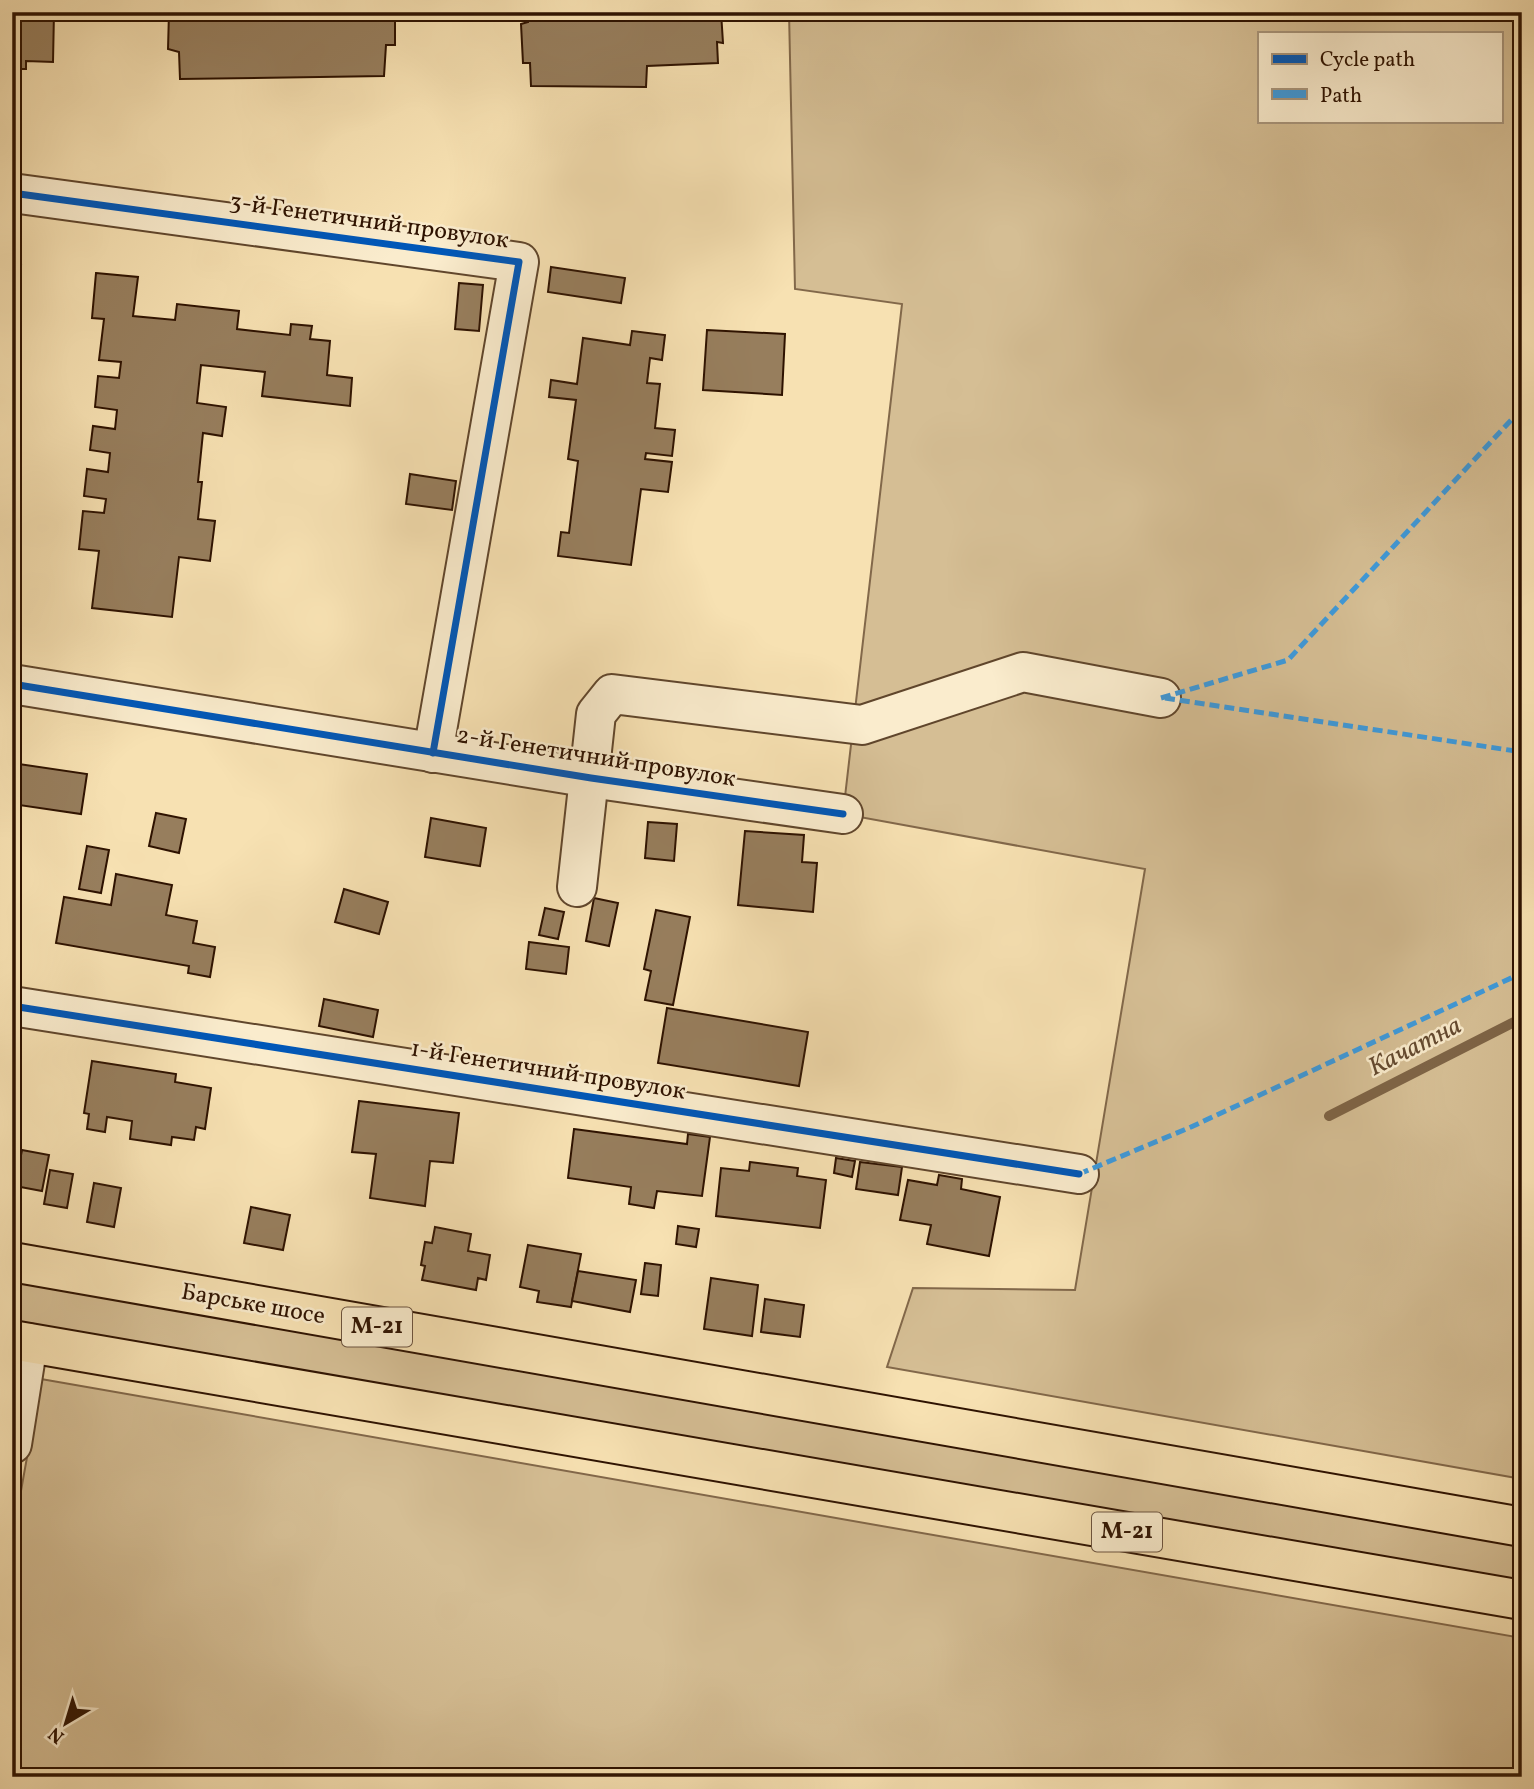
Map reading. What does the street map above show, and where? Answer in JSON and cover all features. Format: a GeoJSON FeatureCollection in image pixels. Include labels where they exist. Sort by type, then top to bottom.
{"type":"FeatureCollection","features":[{"type":"Feature","properties":{"kind":"highway","name":"Барське шосе"},"geometry":{"type":"LineString","coordinates":[[12,1262],[1522,1527]]}},
{"type":"Feature","properties":{"kind":"highway","name":"М-21"},"geometry":{"type":"LineString","coordinates":[[20,1342],[1522,1600]]}},
{"type":"Feature","properties":{"kind":"street","name":"3-й Генетичний провулок"},"geometry":{"type":"LineString","coordinates":[[12,193],[519,262],[433,753]]}},
{"type":"Feature","properties":{"kind":"street"},"geometry":{"type":"LineString","coordinates":[[577,887],[596,715],[612,694],[862,724],[1023,672],[1161,698]]}},
{"type":"Feature","properties":{"kind":"street","name":"2-й Генетичний провулок"},"geometry":{"type":"LineString","coordinates":[[12,684],[591,778],[844,814]]}},
{"type":"Feature","properties":{"kind":"street","name":"1-й Генетичний провулок"},"geometry":{"type":"LineString","coordinates":[[12,1006],[1079,1174]]}},
{"type":"Feature","properties":{"kind":"street"},"geometry":{"type":"LineString","coordinates":[[12,1444],[20,1342]]}},
{"type":"Feature","properties":{"kind":"shaded area"},"geometry":{"type":"Polygon","coordinates":[[[789,12],[1522,12],[1522,1479],[887,1367],[913,1288],[1075,1290],[1145,869],[843,814],[902,304],[795,289],[789,12]]]}},
{"type":"Feature","properties":{"kind":"shaded area"},"geometry":{"type":"Polygon","coordinates":[[[12,1262],[1522,1527],[1522,1600],[12,1340],[12,1262]]]}},
{"type":"Feature","properties":{"kind":"shaded area"},"geometry":{"type":"Polygon","coordinates":[[[41,1379],[1522,1638],[1522,1777],[12,1777],[12,1530],[41,1379]]]}},
{"type":"Feature","properties":{"kind":"building"},"geometry":{"type":"Polygon","coordinates":[[[12,12],[54,12],[53,62],[26,61],[26,69],[12,69],[12,12]]]}},
{"type":"Feature","properties":{"kind":"building"},"geometry":{"type":"Polygon","coordinates":[[[169,12],[395,12],[395,45],[386,45],[384,76],[180,79],[179,52],[168,49],[169,12]]]}},
{"type":"Feature","properties":{"kind":"building"},"geometry":{"type":"Polygon","coordinates":[[[527,12],[721,12],[723,43],[717,42],[718,63],[647,66],[646,87],[531,86],[530,63],[523,63],[521,24],[528,22],[527,12]]]}},
{"type":"Feature","properties":{"kind":"building"},"geometry":{"type":"Polygon","coordinates":[[[12,264],[21,265],[15,321],[12,320],[12,264]]]}},
{"type":"Feature","properties":{"kind":"building"},"geometry":{"type":"Polygon","coordinates":[[[551,267],[625,278],[621,303],[548,292],[551,267]]]}},
{"type":"Feature","properties":{"kind":"building"},"geometry":{"type":"Polygon","coordinates":[[[96,273],[138,277],[133,316],[175,320],[177,304],[239,311],[237,329],[290,335],[291,324],[312,326],[310,339],[330,341],[327,375],[352,378],[350,406],[262,396],[265,372],[201,365],[197,403],[226,407],[222,436],[203,433],[198,482],[202,482],[198,519],[215,521],[210,561],[179,557],[172,617],[92,608],[99,551],[79,549],[83,511],[104,513],[106,499],[84,496],[87,469],[108,472],[110,453],[90,450],[93,426],[115,429],[117,410],[95,407],[98,376],[119,378],[121,362],[99,360],[104,319],[92,318],[96,273]]]}},
{"type":"Feature","properties":{"kind":"building"},"geometry":{"type":"Polygon","coordinates":[[[459,283],[483,285],[479,331],[455,329],[459,283]]]}},
{"type":"Feature","properties":{"kind":"building"},"geometry":{"type":"Polygon","coordinates":[[[707,330],[785,334],[782,395],[703,390],[707,330]]]}},
{"type":"Feature","properties":{"kind":"building"},"geometry":{"type":"Polygon","coordinates":[[[632,331],[665,335],[662,360],[650,358],[647,383],[660,384],[655,428],[675,430],[672,456],[646,453],[645,459],[672,462],[668,492],[641,489],[631,565],[558,556],[561,532],[569,533],[578,461],[568,459],[576,400],[549,397],[551,380],[577,384],[583,338],[630,345],[632,331]]]}},
{"type":"Feature","properties":{"kind":"building"},"geometry":{"type":"Polygon","coordinates":[[[410,474],[456,481],[452,510],[406,504],[410,474]]]}},
{"type":"Feature","properties":{"kind":"building"},"geometry":{"type":"Polygon","coordinates":[[[12,763],[87,774],[81,814],[12,804],[12,763]]]}},
{"type":"Feature","properties":{"kind":"building"},"geometry":{"type":"Polygon","coordinates":[[[156,813],[186,819],[179,853],[149,846],[156,813]]]}},
{"type":"Feature","properties":{"kind":"building"},"geometry":{"type":"Polygon","coordinates":[[[431,818],[486,828],[480,866],[425,857],[431,818]]]}},
{"type":"Feature","properties":{"kind":"building"},"geometry":{"type":"Polygon","coordinates":[[[648,822],[677,824],[674,861],[645,858],[648,822]]]}},
{"type":"Feature","properties":{"kind":"building"},"geometry":{"type":"Polygon","coordinates":[[[745,831],[804,835],[802,862],[817,863],[813,912],[738,905],[745,831]]]}},
{"type":"Feature","properties":{"kind":"building"},"geometry":{"type":"Polygon","coordinates":[[[87,846],[109,850],[101,893],[79,889],[87,846]]]}},
{"type":"Feature","properties":{"kind":"building"},"geometry":{"type":"Polygon","coordinates":[[[116,874],[172,885],[166,915],[197,921],[193,943],[215,947],[210,977],[188,973],[189,966],[56,943],[64,897],[111,905],[116,874]]]}},
{"type":"Feature","properties":{"kind":"building"},"geometry":{"type":"Polygon","coordinates":[[[344,889],[388,902],[379,934],[335,922],[344,889]]]}},
{"type":"Feature","properties":{"kind":"building"},"geometry":{"type":"Polygon","coordinates":[[[594,898],[618,903],[609,946],[586,941],[594,898]]]}},
{"type":"Feature","properties":{"kind":"building"},"geometry":{"type":"Polygon","coordinates":[[[545,908],[564,912],[558,939],[539,935],[545,908]]]}},
{"type":"Feature","properties":{"kind":"building"},"geometry":{"type":"Polygon","coordinates":[[[656,910],[690,917],[673,1005],[645,1000],[651,971],[644,969],[656,910]]]}},
{"type":"Feature","properties":{"kind":"building"},"geometry":{"type":"Polygon","coordinates":[[[529,942],[569,947],[566,974],[526,969],[529,942]]]}},
{"type":"Feature","properties":{"kind":"building"},"geometry":{"type":"Polygon","coordinates":[[[324,999],[378,1010],[373,1037],[319,1026],[324,999]]]}},
{"type":"Feature","properties":{"kind":"building"},"geometry":{"type":"Polygon","coordinates":[[[667,1008],[808,1032],[799,1086],[658,1063],[667,1008]]]}},
{"type":"Feature","properties":{"kind":"building"},"geometry":{"type":"Polygon","coordinates":[[[92,1061],[176,1074],[175,1082],[211,1088],[205,1129],[196,1127],[194,1140],[172,1137],[171,1145],[130,1139],[132,1121],[107,1117],[105,1132],[87,1129],[89,1114],[84,1113],[92,1061]]]}},
{"type":"Feature","properties":{"kind":"building"},"geometry":{"type":"Polygon","coordinates":[[[359,1101],[459,1113],[453,1163],[430,1161],[425,1206],[370,1198],[376,1154],[352,1152],[359,1101]]]}},
{"type":"Feature","properties":{"kind":"building"},"geometry":{"type":"Polygon","coordinates":[[[574,1129],[687,1144],[688,1134],[710,1137],[702,1196],[657,1191],[654,1208],[629,1204],[631,1187],[568,1178],[574,1129]]]}},
{"type":"Feature","properties":{"kind":"building"},"geometry":{"type":"Polygon","coordinates":[[[22,1150],[49,1155],[42,1191],[15,1186],[22,1150]]]}},
{"type":"Feature","properties":{"kind":"building"},"geometry":{"type":"Polygon","coordinates":[[[836,1158],[855,1161],[852,1177],[834,1173],[836,1158]]]}},
{"type":"Feature","properties":{"kind":"building"},"geometry":{"type":"Polygon","coordinates":[[[750,1162],[798,1168],[797,1176],[826,1180],[820,1228],[716,1216],[721,1168],[749,1171],[750,1162]]]}},
{"type":"Feature","properties":{"kind":"building"},"geometry":{"type":"Polygon","coordinates":[[[860,1162],[902,1167],[898,1195],[856,1189],[860,1162]]]}},
{"type":"Feature","properties":{"kind":"building"},"geometry":{"type":"Polygon","coordinates":[[[50,1170],[73,1174],[67,1208],[44,1204],[50,1170]]]}},
{"type":"Feature","properties":{"kind":"building"},"geometry":{"type":"Polygon","coordinates":[[[939,1175],[962,1179],[961,1189],[1000,1197],[989,1256],[927,1244],[931,1225],[900,1220],[908,1180],[937,1185],[939,1175]]]}},
{"type":"Feature","properties":{"kind":"building"},"geometry":{"type":"Polygon","coordinates":[[[94,1183],[121,1188],[114,1227],[87,1222],[94,1183]]]}},
{"type":"Feature","properties":{"kind":"building"},"geometry":{"type":"Polygon","coordinates":[[[251,1207],[290,1215],[283,1250],[244,1243],[251,1207]]]}},
{"type":"Feature","properties":{"kind":"building"},"geometry":{"type":"Polygon","coordinates":[[[678,1226],[699,1229],[696,1247],[676,1244],[678,1226]]]}},
{"type":"Feature","properties":{"kind":"building"},"geometry":{"type":"Polygon","coordinates":[[[435,1227],[471,1234],[468,1251],[490,1255],[486,1280],[478,1278],[476,1290],[422,1280],[425,1266],[421,1265],[425,1242],[432,1243],[435,1227]]]}},
{"type":"Feature","properties":{"kind":"building"},"geometry":{"type":"Polygon","coordinates":[[[528,1245],[581,1254],[571,1307],[537,1302],[539,1291],[520,1287],[528,1245]]]}},
{"type":"Feature","properties":{"kind":"building"},"geometry":{"type":"Polygon","coordinates":[[[645,1263],[661,1265],[658,1296],[641,1294],[645,1263]]]}},
{"type":"Feature","properties":{"kind":"building"},"geometry":{"type":"Polygon","coordinates":[[[578,1271],[636,1280],[630,1312],[572,1301],[578,1271]]]}},
{"type":"Feature","properties":{"kind":"building"},"geometry":{"type":"Polygon","coordinates":[[[711,1278],[758,1285],[752,1336],[704,1329],[711,1278]]]}},
{"type":"Feature","properties":{"kind":"building"},"geometry":{"type":"Polygon","coordinates":[[[765,1299],[804,1305],[800,1337],[761,1332],[765,1299]]]}},
{"type":"Feature","properties":{"kind":"waterway","name":"Качатна"},"geometry":{"type":"LineString","coordinates":[[1329,1116],[1522,1018]]}},
{"type":"Feature","properties":{"kind":"marked path"},"geometry":{"type":"LineString","coordinates":[[1161,698],[1288,660],[1514,417],[1522,412]]}},
{"type":"Feature","properties":{"kind":"marked path"},"geometry":{"type":"LineString","coordinates":[[1165,698],[1522,752]]}},
{"type":"Feature","properties":{"kind":"marked path"},"geometry":{"type":"LineString","coordinates":[[1079,1174],[1191,1127],[1522,973]]}},
{"type":"Feature","properties":{"kind":"cycle path"},"geometry":{"type":"LineString","coordinates":[[12,193],[519,262],[433,753]]}},
{"type":"Feature","properties":{"kind":"cycle path"},"geometry":{"type":"LineString","coordinates":[[12,684],[591,778],[843,814]]}},
{"type":"Feature","properties":{"kind":"cycle path"},"geometry":{"type":"LineString","coordinates":[[12,1006],[1079,1174]]}}]}
